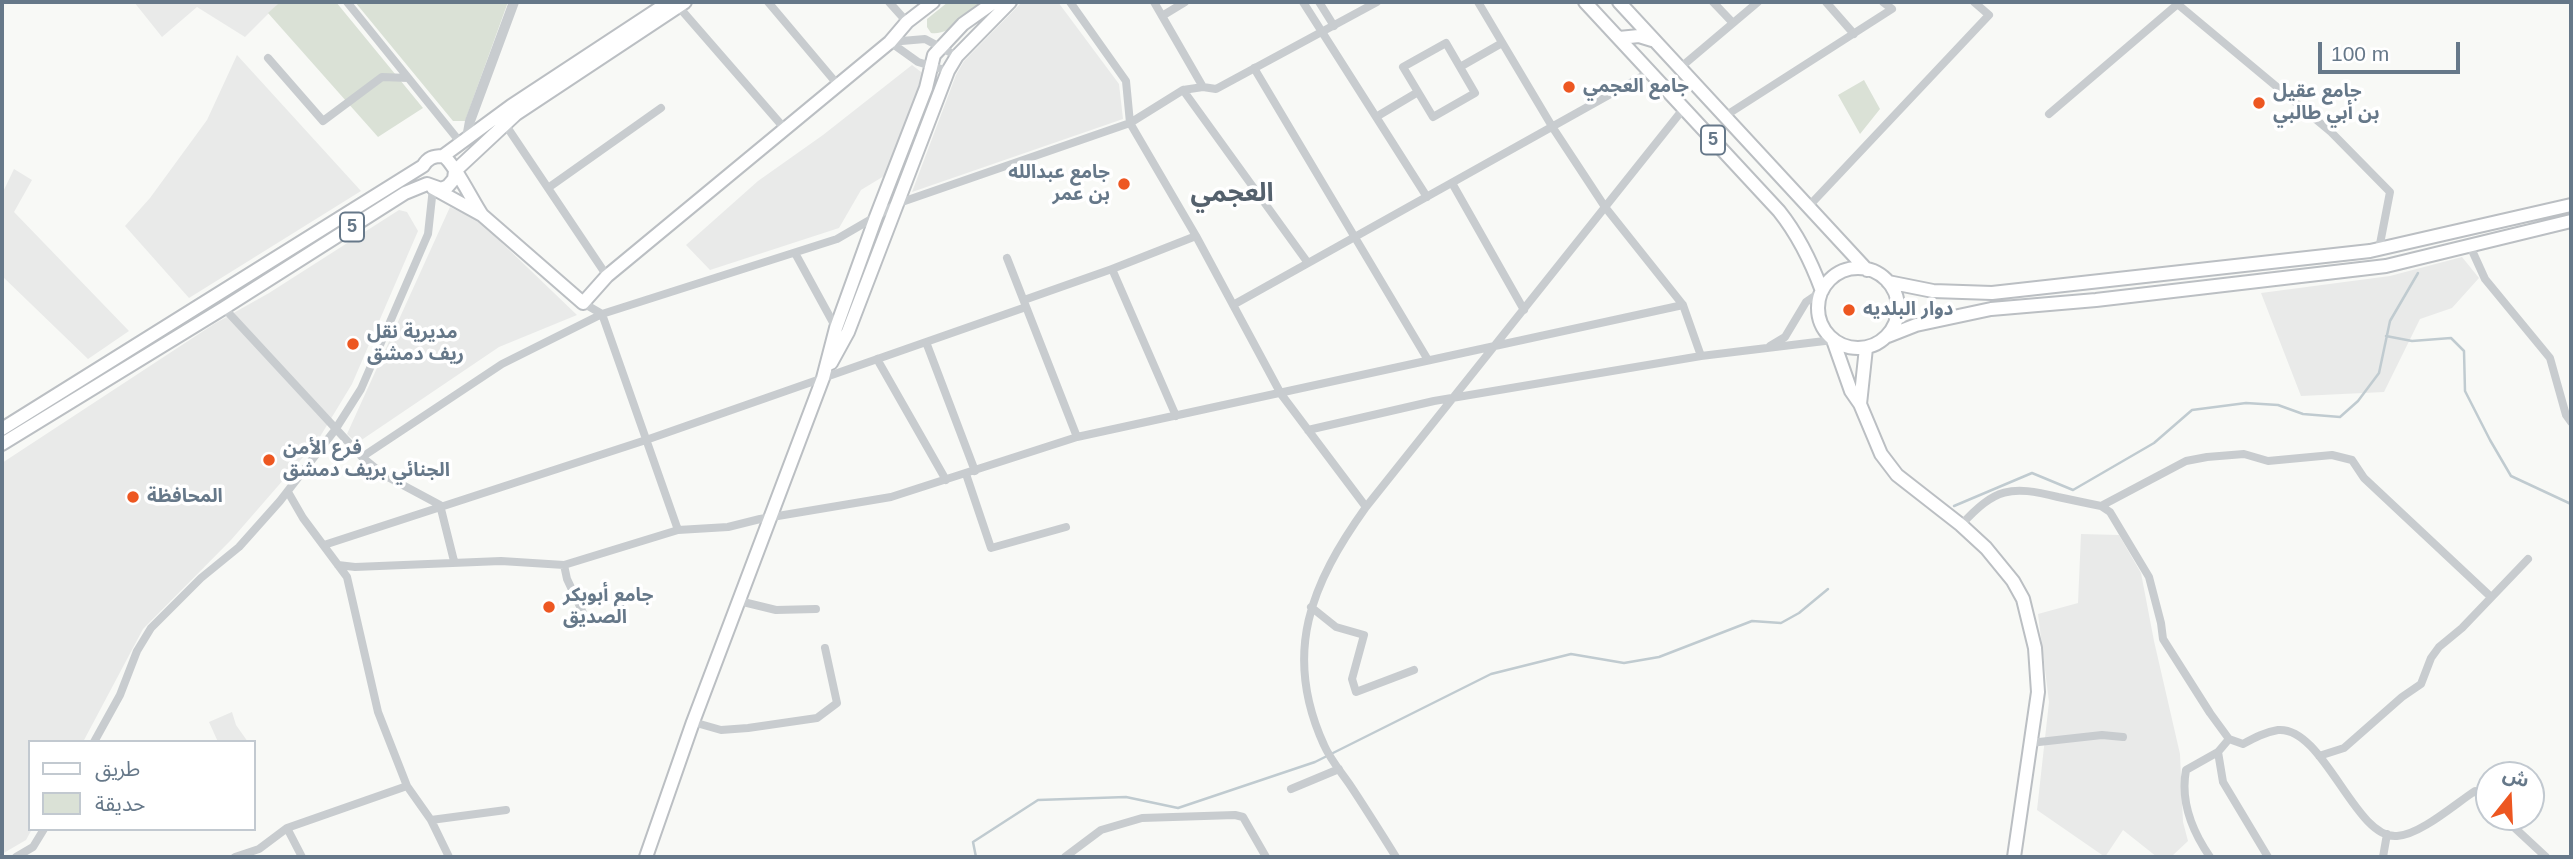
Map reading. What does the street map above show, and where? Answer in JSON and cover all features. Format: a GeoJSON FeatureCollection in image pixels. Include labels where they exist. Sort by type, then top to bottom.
{"type":"FeatureCollection","features":[{"type":"Feature","properties":{"kind":"main road"},"geometry":{"type":"LineString","coordinates":[[423,166],[422,176],[430,186],[482,215],[583,303],[607,276],[890,42],[907,22],[933,2]]}},
{"type":"Feature","properties":{"kind":"main road"},"geometry":{"type":"LineString","coordinates":[[646,857],[693,722],[823,378],[836,328],[926,88],[934,55],[963,24],[994,2]]}},
{"type":"Feature","properties":{"kind":"main road"},"geometry":{"type":"LineString","coordinates":[[823,378],[848,332],[948,71],[957,56],[1010,2]]}},
{"type":"Feature","properties":{"kind":"main road","name":"5"},"geometry":{"type":"LineString","coordinates":[[1585,2],[1779,211],[1797,233],[1822,291]]}},
{"type":"Feature","properties":{"kind":"main road","name":"5"},"geometry":{"type":"LineString","coordinates":[[1619,2],[1867,270]]}},
{"type":"Feature","properties":{"kind":"main road","name":"5"},"geometry":{"type":"LineString","coordinates":[[2,429],[423,166],[427,160],[434,156],[443,156],[463,140],[677,3]]}},
{"type":"Feature","properties":{"kind":"main road","name":"5"},"geometry":{"type":"LineString","coordinates":[[2,444],[405,193],[430,186],[441,189],[448,186],[454,179],[455,171],[516,114],[677,3]]}},
{"type":"Feature","properties":{"kind":"main road"},"geometry":{"type":"LineString","coordinates":[[1619,38],[1639,36],[1658,44]]}},
{"type":"Feature","properties":{"kind":"main road"},"geometry":{"type":"LineString","coordinates":[[443,156],[450,159],[482,215]]}},
{"type":"Feature","properties":{"kind":"main road"},"geometry":{"type":"LineString","coordinates":[[1888,282],[1933,291],[1992,293],[2379,249],[2571,205]]}},
{"type":"Feature","properties":{"kind":"main road"},"geometry":{"type":"LineString","coordinates":[[1833,340],[1855,348],[1866,348],[1916,325],[1991,309],[2096,300],[2386,266],[2571,221]]}},
{"type":"Feature","properties":{"kind":"main road"},"geometry":{"type":"LineString","coordinates":[[1888,336],[1898,309],[1896,295],[1888,282],[1879,274],[1854,269],[1841,273],[1830,281],[1822,291],[1819,317],[1833,340],[1851,391],[1860,404],[1881,454],[1897,475],[1961,525],[2001,564],[2013,580],[2026,609],[2035,648],[2038,692],[2014,857]]}},
{"type":"Feature","properties":{"kind":"main road"},"geometry":{"type":"LineString","coordinates":[[1860,404],[1866,348]]}},
{"type":"Feature","properties":{"kind":"street"},"geometry":{"type":"LineString","coordinates":[[347,2],[408,78],[463,140],[514,2]]}},
{"type":"Feature","properties":{"kind":"street"},"geometry":{"type":"LineString","coordinates":[[768,2],[838,85]]}},
{"type":"Feature","properties":{"kind":"street"},"geometry":{"type":"LineString","coordinates":[[889,2],[907,22]]}},
{"type":"Feature","properties":{"kind":"street"},"geometry":{"type":"LineString","coordinates":[[1070,2],[1126,81],[1130,123],[1196,236],[1282,394],[1366,508]]}},
{"type":"Feature","properties":{"kind":"street"},"geometry":{"type":"LineString","coordinates":[[1154,2],[1203,87]]}},
{"type":"Feature","properties":{"kind":"street"},"geometry":{"type":"LineString","coordinates":[[1162,16],[1185,2]]}},
{"type":"Feature","properties":{"kind":"street"},"geometry":{"type":"LineString","coordinates":[[1303,2],[1427,197]]}},
{"type":"Feature","properties":{"kind":"street"},"geometry":{"type":"LineString","coordinates":[[1319,2],[1334,26]]}},
{"type":"Feature","properties":{"kind":"street"},"geometry":{"type":"LineString","coordinates":[[362,457],[502,364],[602,314],[837,239],[899,203],[1130,123],[1183,90],[1203,87],[1216,89],[1377,2]]}},
{"type":"Feature","properties":{"kind":"street"},"geometry":{"type":"LineString","coordinates":[[1478,2],[1553,128],[1605,207],[1683,305],[1701,356]]}},
{"type":"Feature","properties":{"kind":"street"},"geometry":{"type":"LineString","coordinates":[[1713,2],[1733,23]]}},
{"type":"Feature","properties":{"kind":"street"},"geometry":{"type":"LineString","coordinates":[[1681,67],[1758,2]]}},
{"type":"Feature","properties":{"kind":"street"},"geometry":{"type":"LineString","coordinates":[[1826,2],[1854,34]]}},
{"type":"Feature","properties":{"kind":"street"},"geometry":{"type":"LineString","coordinates":[[1725,116],[1892,9],[1883,2]]}},
{"type":"Feature","properties":{"kind":"street"},"geometry":{"type":"LineString","coordinates":[[1808,207],[1989,15],[1975,2]]}},
{"type":"Feature","properties":{"kind":"street"},"geometry":{"type":"LineString","coordinates":[[2049,114],[2177,2],[2331,132],[2389,192],[2379,249]]}},
{"type":"Feature","properties":{"kind":"street"},"geometry":{"type":"LineString","coordinates":[[677,3],[785,129]]}},
{"type":"Feature","properties":{"kind":"street"},"geometry":{"type":"LineString","coordinates":[[890,42],[925,39],[957,56]]}},
{"type":"Feature","properties":{"kind":"street"},"geometry":{"type":"LineString","coordinates":[[890,42],[918,62],[948,71]]}},
{"type":"Feature","properties":{"kind":"street"},"geometry":{"type":"LineString","coordinates":[[1446,43],[1475,93],[1433,117],[1418,92],[1404,67],[1446,43]]}},
{"type":"Feature","properties":{"kind":"street"},"geometry":{"type":"LineString","coordinates":[[1460,67],[1503,43]]}},
{"type":"Feature","properties":{"kind":"street"},"geometry":{"type":"LineString","coordinates":[[268,58],[323,121],[382,77],[408,78]]}},
{"type":"Feature","properties":{"kind":"street"},"geometry":{"type":"LineString","coordinates":[[1254,68],[1428,360]]}},
{"type":"Feature","properties":{"kind":"street"},"geometry":{"type":"LineString","coordinates":[[1233,305],[1650,72]]}},
{"type":"Feature","properties":{"kind":"street"},"geometry":{"type":"LineString","coordinates":[[1183,90],[1308,263]]}},
{"type":"Feature","properties":{"kind":"street"},"geometry":{"type":"LineString","coordinates":[[1376,117],[1418,92]]}},
{"type":"Feature","properties":{"kind":"street"},"geometry":{"type":"LineString","coordinates":[[548,188],[661,108]]}},
{"type":"Feature","properties":{"kind":"street"},"geometry":{"type":"LineString","coordinates":[[1396,857],[1325,747],[1315,721],[1306,681],[1304,647],[1311,607],[1320,582],[1345,536],[1366,508],[1684,108]]}},
{"type":"Feature","properties":{"kind":"street"},"geometry":{"type":"LineString","coordinates":[[505,124],[607,276]]}},
{"type":"Feature","properties":{"kind":"street"},"geometry":{"type":"LineString","coordinates":[[1452,183],[1524,310]]}},
{"type":"Feature","properties":{"kind":"street"},"geometry":{"type":"LineString","coordinates":[[95,740],[120,695],[137,651],[150,628],[201,578],[239,547],[288,492],[335,430],[361,389],[428,234],[430,186]]}},
{"type":"Feature","properties":{"kind":"street"},"geometry":{"type":"LineString","coordinates":[[324,545],[646,440],[926,342],[1196,236]]}},
{"type":"Feature","properties":{"kind":"street"},"geometry":{"type":"LineString","coordinates":[[2470,246],[2485,279],[2550,358],[2562,403],[2571,422]]}},
{"type":"Feature","properties":{"kind":"street"},"geometry":{"type":"LineString","coordinates":[[795,253],[836,328]]}},
{"type":"Feature","properties":{"kind":"street"},"geometry":{"type":"LineString","coordinates":[[1007,258],[1077,437]]}},
{"type":"Feature","properties":{"kind":"street"},"geometry":{"type":"LineString","coordinates":[[1112,269],[1176,416]]}},
{"type":"Feature","properties":{"kind":"street"},"geometry":{"type":"LineString","coordinates":[[1765,349],[1785,337],[1807,302],[1822,291]]}},
{"type":"Feature","properties":{"kind":"street"},"geometry":{"type":"LineString","coordinates":[[583,303],[602,314],[678,530]]}},
{"type":"Feature","properties":{"kind":"street"},"geometry":{"type":"LineString","coordinates":[[338,565],[355,567],[501,561],[564,565],[678,530],[728,527],[891,497],[1077,437],[1683,305]]}},
{"type":"Feature","properties":{"kind":"street"},"geometry":{"type":"LineString","coordinates":[[224,308],[362,457],[384,475],[440,505],[454,561]]}},
{"type":"Feature","properties":{"kind":"street"},"geometry":{"type":"LineString","coordinates":[[1308,429],[1456,397],[1701,356],[1833,340]]}},
{"type":"Feature","properties":{"kind":"street"},"geometry":{"type":"LineString","coordinates":[[926,342],[975,471]]}},
{"type":"Feature","properties":{"kind":"street"},"geometry":{"type":"LineString","coordinates":[[877,359],[946,480]]}},
{"type":"Feature","properties":{"kind":"street"},"geometry":{"type":"LineString","coordinates":[[2101,506],[2186,461],[2244,454],[2268,461],[2332,454],[2352,460],[2364,478],[2491,597]]}},
{"type":"Feature","properties":{"kind":"street"},"geometry":{"type":"LineString","coordinates":[[966,474],[991,548],[1066,527]]}},
{"type":"Feature","properties":{"kind":"street"},"geometry":{"type":"LineString","coordinates":[[1961,525],[1987,499],[2020,489],[2101,506],[2116,520],[2149,577],[2163,639],[2229,739],[2243,744],[2263,734],[2281,730],[2302,738],[2332,771],[2356,809],[2386,834],[2394,837],[2411,834],[2475,791]]}},
{"type":"Feature","properties":{"kind":"street"},"geometry":{"type":"LineString","coordinates":[[288,492],[303,518],[347,577],[377,712],[407,786],[431,820],[449,857]]}},
{"type":"Feature","properties":{"kind":"street"},"geometry":{"type":"LineString","coordinates":[[2319,757],[2344,748],[2402,697],[2421,684],[2431,658],[2439,647],[2462,628],[2528,559]]}},
{"type":"Feature","properties":{"kind":"street"},"geometry":{"type":"LineString","coordinates":[[564,565],[567,579],[584,615]]}},
{"type":"Feature","properties":{"kind":"street"},"geometry":{"type":"LineString","coordinates":[[739,601],[776,610],[816,609]]}},
{"type":"Feature","properties":{"kind":"street"},"geometry":{"type":"LineString","coordinates":[[1311,607],[1336,627],[1364,635],[1352,679],[1356,692],[1414,670]]}},
{"type":"Feature","properties":{"kind":"street"},"geometry":{"type":"LineString","coordinates":[[693,722],[721,730],[817,718],[837,703],[825,648]]}},
{"type":"Feature","properties":{"kind":"street"},"geometry":{"type":"LineString","coordinates":[[2030,743],[2102,735],[2123,737]]}},
{"type":"Feature","properties":{"kind":"street"},"geometry":{"type":"LineString","coordinates":[[2210,857],[2195,835],[2187,813],[2184,780],[2186,770],[2218,752],[2229,739]]}},
{"type":"Feature","properties":{"kind":"street"},"geometry":{"type":"LineString","coordinates":[[2218,752],[2223,782],[2268,857]]}},
{"type":"Feature","properties":{"kind":"street"},"geometry":{"type":"LineString","coordinates":[[1291,789],[1339,769]]}},
{"type":"Feature","properties":{"kind":"street"},"geometry":{"type":"LineString","coordinates":[[235,857],[259,849],[287,828],[407,786]]}},
{"type":"Feature","properties":{"kind":"street"},"geometry":{"type":"LineString","coordinates":[[431,820],[506,810]]}},
{"type":"Feature","properties":{"kind":"street"},"geometry":{"type":"LineString","coordinates":[[1065,857],[1101,830],[1142,818],[1246,813],[1266,857]]}},
{"type":"Feature","properties":{"kind":"street"},"geometry":{"type":"LineString","coordinates":[[287,828],[302,857]]}},
{"type":"Feature","properties":{"kind":"street"},"geometry":{"type":"LineString","coordinates":[[16,857],[33,847],[43,831]]}},
{"type":"Feature","properties":{"kind":"street"},"geometry":{"type":"LineString","coordinates":[[2518,831],[2546,857]]}},
{"type":"Feature","properties":{"kind":"street"},"geometry":{"type":"LineString","coordinates":[[2383,857],[2386,834]]}},
{"type":"Feature","properties":{"kind":"shaded area"},"geometry":{"type":"Polygon","coordinates":[[[134,2],[280,2],[245,37],[197,7],[162,37],[134,2]]]}},
{"type":"Feature","properties":{"kind":"shaded area"},"geometry":{"type":"Polygon","coordinates":[[[1022,2],[1058,2],[1119,84],[1123,119],[912,192],[956,75],[964,61],[1022,2]]]}},
{"type":"Feature","properties":{"kind":"shaded area"},"geometry":{"type":"Polygon","coordinates":[[[237,55],[361,191],[189,298],[125,226],[150,198],[207,120],[237,55]]]}},
{"type":"Feature","properties":{"kind":"shaded area"},"geometry":{"type":"Polygon","coordinates":[[[912,65],[925,75],[889,173],[861,190],[839,228],[710,270],[686,245],[758,181],[823,135],[912,65]]]}},
{"type":"Feature","properties":{"kind":"shaded area"},"geometry":{"type":"Polygon","coordinates":[[[14,169],[32,180],[14,212],[129,331],[88,359],[2,276],[2,194],[14,169]]]}},
{"type":"Feature","properties":{"kind":"shaded area"},"geometry":{"type":"Polygon","coordinates":[[[450,207],[478,220],[577,315],[499,347],[357,443],[347,434],[450,207]]]}},
{"type":"Feature","properties":{"kind":"shaded area"},"geometry":{"type":"Polygon","coordinates":[[[399,210],[407,212],[418,231],[352,384],[318,440],[231,540],[143,629],[84,740],[28,740],[28,831],[31,831],[26,840],[2,854],[2,463],[214,324],[269,293],[399,210]]]}},
{"type":"Feature","properties":{"kind":"shaded area"},"geometry":{"type":"Polygon","coordinates":[[[2462,257],[2479,278],[2452,308],[2420,319],[2384,392],[2301,396],[2261,293],[2390,276],[2462,257]]]}},
{"type":"Feature","properties":{"kind":"shaded area"},"geometry":{"type":"Polygon","coordinates":[[[2081,534],[2119,535],[2141,573],[2180,754],[2183,822],[2188,841],[2171,857],[2157,857],[2123,830],[2105,857],[2037,810],[2049,702],[2038,614],[2078,603],[2081,534]]]}},
{"type":"Feature","properties":{"kind":"shaded area"},"geometry":{"type":"Polygon","coordinates":[[[232,712],[236,725],[247,740],[217,740],[209,722],[232,712]]]}},
{"type":"Feature","properties":{"kind":"green space"},"geometry":{"type":"Polygon","coordinates":[[[280,2],[336,2],[423,108],[378,137],[268,13],[280,2]]]}},
{"type":"Feature","properties":{"kind":"green space"},"geometry":{"type":"Polygon","coordinates":[[[355,2],[508,2],[465,121],[453,121],[355,2]]]}},
{"type":"Feature","properties":{"kind":"green space"},"geometry":{"type":"Polygon","coordinates":[[[948,2],[985,2],[953,27],[931,33],[927,27],[927,19],[948,2]]]}},
{"type":"Feature","properties":{"kind":"green space"},"geometry":{"type":"Polygon","coordinates":[[[1864,80],[1880,109],[1860,134],[1838,95],[1864,80]]]}},
{"type":"Feature","properties":{"kind":"waterway"},"geometry":{"type":"LineString","coordinates":[[1954,506],[2032,473],[2073,490],[2154,443],[2192,410],[2246,403],[2278,405],[2303,414],[2340,417],[2358,401],[2379,373],[2390,321],[2418,273]]}},
{"type":"Feature","properties":{"kind":"waterway"},"geometry":{"type":"LineString","coordinates":[[2386,336],[2412,341],[2451,338],[2464,351],[2465,391],[2511,476],[2571,504]]}},
{"type":"Feature","properties":{"kind":"waterway"},"geometry":{"type":"LineString","coordinates":[[976,857],[973,842],[1038,800],[1126,797],[1178,808],[1315,762],[1491,674],[1571,654],[1624,663],[1659,657],[1752,621],[1781,623],[1799,613],[1828,589]]}},
{"type":"Feature","properties":{"kind":"place","name":"جامع العجمي"},"geometry":{"type":"Point","coordinates":[1569,87]}},
{"type":"Feature","properties":{"kind":"place","name":"جامع عقيل بن أبي طالبي"},"geometry":{"type":"Point","coordinates":[2259,103]}},
{"type":"Feature","properties":{"kind":"place","name":"جامع عبدالله بن عمر"},"geometry":{"type":"Point","coordinates":[1124,184]}},
{"type":"Feature","properties":{"kind":"place","name":"دوار البلديه"},"geometry":{"type":"Point","coordinates":[1849,310]}},
{"type":"Feature","properties":{"kind":"place","name":"مديرية نقل ريف دمشق"},"geometry":{"type":"Point","coordinates":[353,344]}},
{"type":"Feature","properties":{"kind":"place","name":"فرع الأمن الجنائي بريف دمشق"},"geometry":{"type":"Point","coordinates":[269,460]}},
{"type":"Feature","properties":{"kind":"place","name":"المحافظة"},"geometry":{"type":"Point","coordinates":[133,497]}},
{"type":"Feature","properties":{"kind":"place","name":"جامع أبوبكر الصديق"},"geometry":{"type":"Point","coordinates":[549,607]}},
{"type":"Feature","properties":{"kind":"district","name":"العجمي"},"geometry":{"type":"Point","coordinates":[1232,194]}}]}
